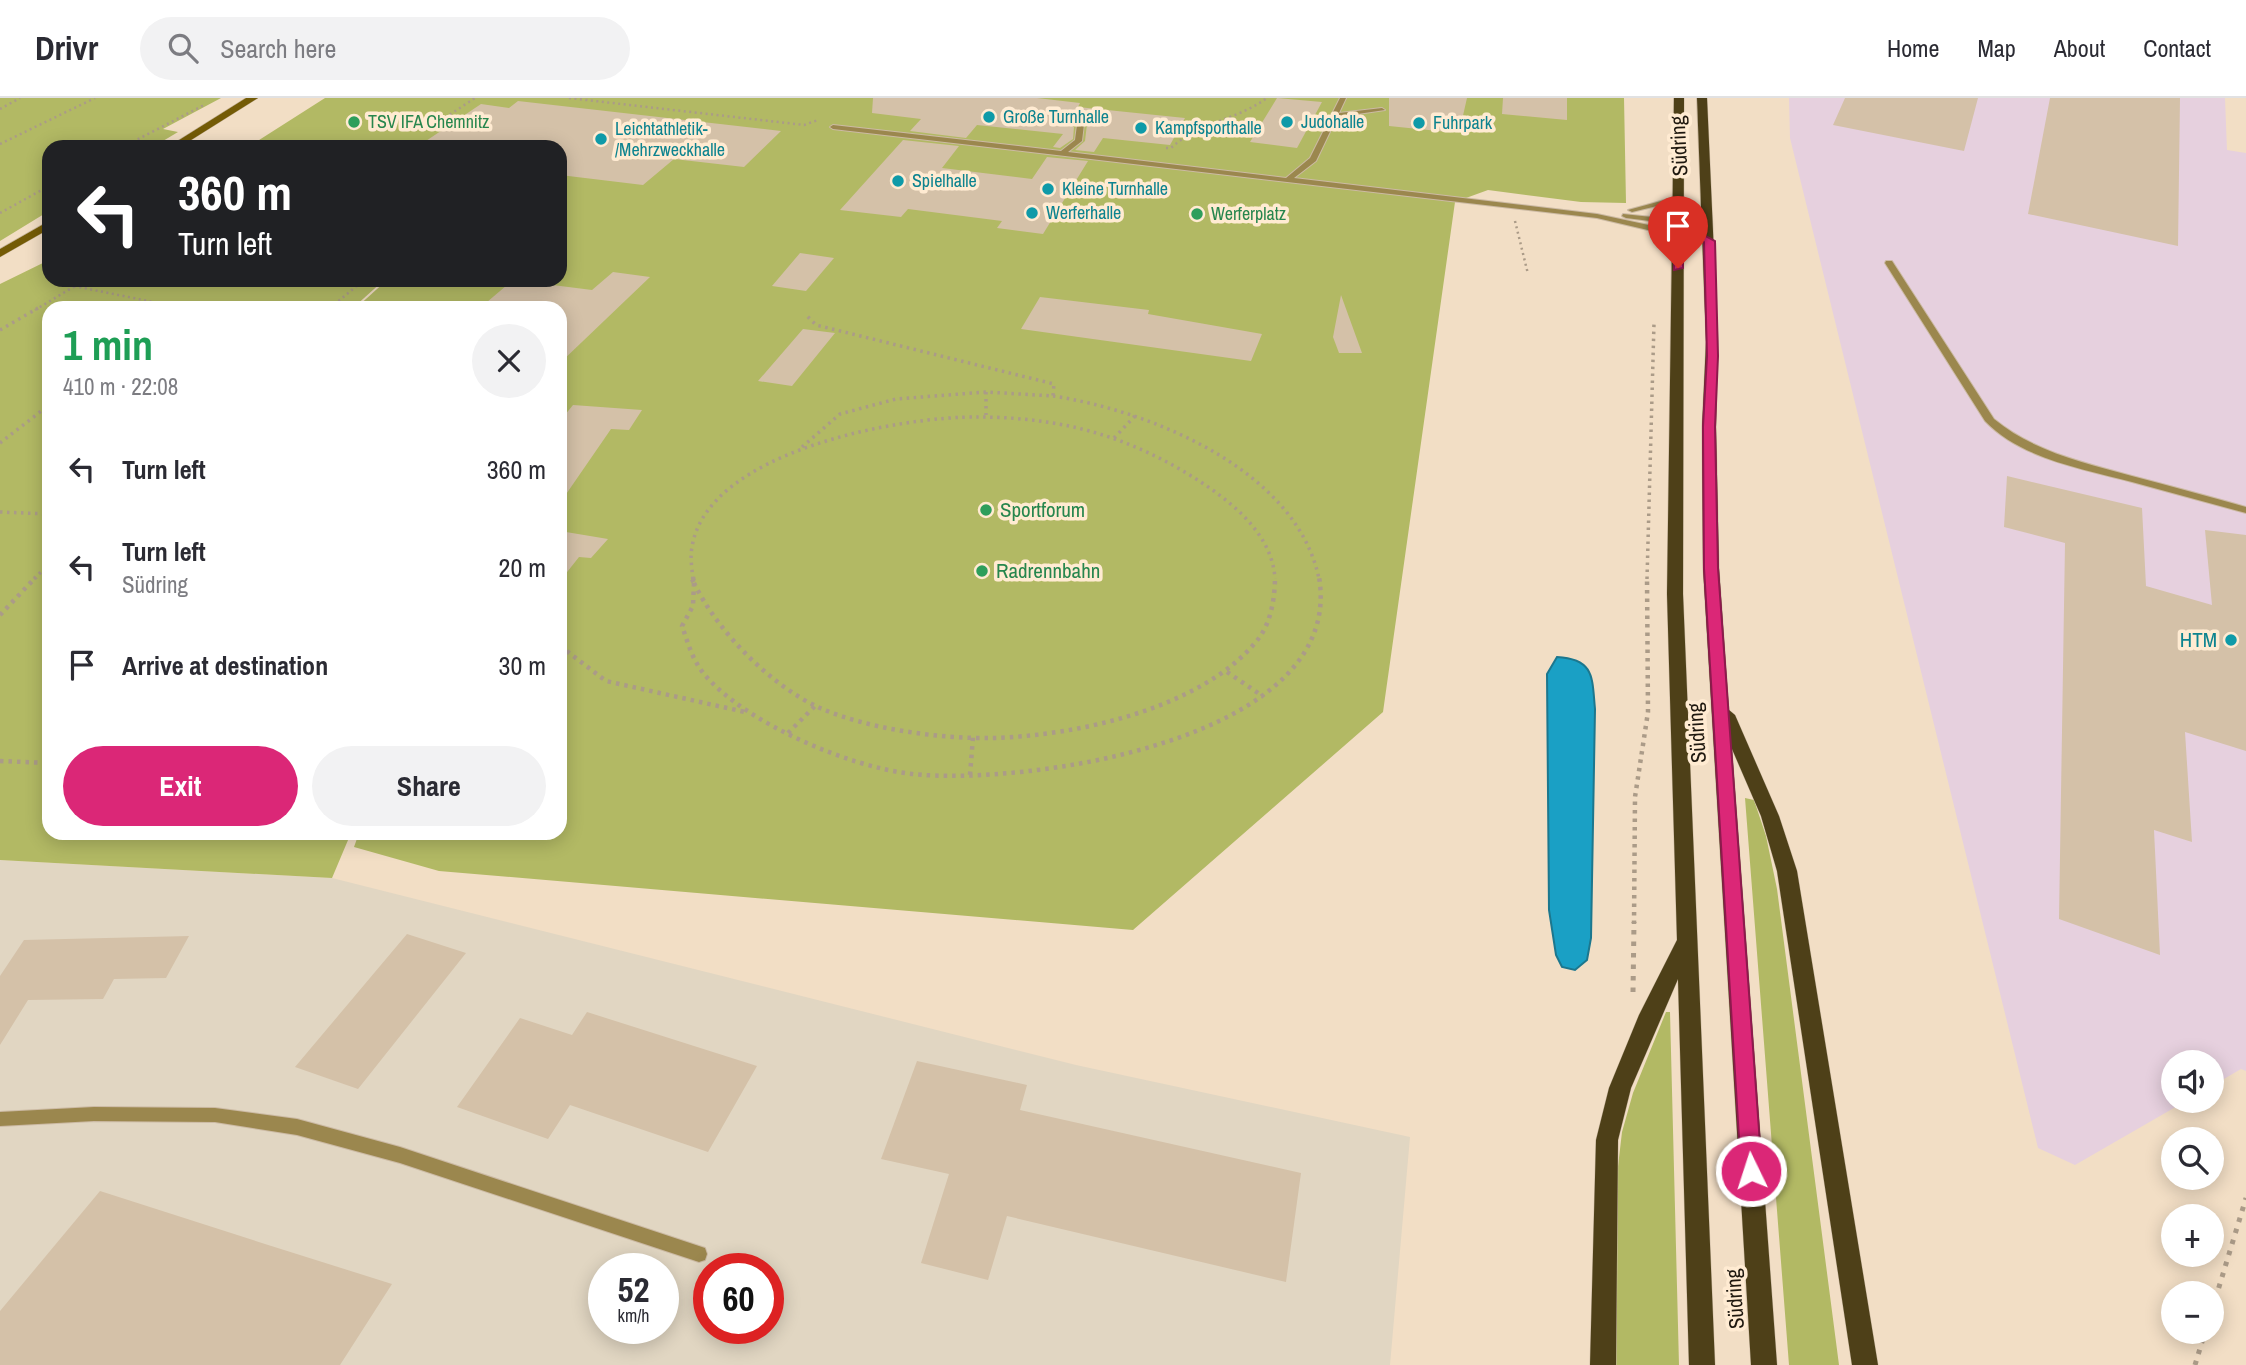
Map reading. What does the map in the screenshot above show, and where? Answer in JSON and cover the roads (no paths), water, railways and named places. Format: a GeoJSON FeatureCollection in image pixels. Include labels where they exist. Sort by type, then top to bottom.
{"type":"FeatureCollection","features":[{"type":"Feature","properties":{"kind":"main road"},"geometry":{"type":"LineString","coordinates":[[184,140],[253,98]]}},
{"type":"Feature","properties":{"kind":"main road","name":"Südring"},"geometry":{"type":"LineString","coordinates":[[1679,98],[1674,531],[1702,1365]]}},
{"type":"Feature","properties":{"kind":"main road","name":"Südring"},"geometry":{"type":"LineString","coordinates":[[1702,98],[1713,351],[1709,427],[1711,554],[1764,1365]]}},
{"type":"Feature","properties":{"kind":"main road"},"geometry":{"type":"LineString","coordinates":[[0,254],[42,227]]}},
{"type":"Feature","properties":{"kind":"main road"},"geometry":{"type":"LineString","coordinates":[[1720,701],[1770,816],[1787,871],[1866,1365]]}},
{"type":"Feature","properties":{"kind":"main road"},"geometry":{"type":"LineString","coordinates":[[1603,1365],[1606,1140],[1620,1088],[1650,1015],[1687,941]]}},
{"type":"Feature","properties":{"kind":"lane"},"geometry":{"type":"LineString","coordinates":[[1289,179],[1313,159],[1343,98]]}},
{"type":"Feature","properties":{"kind":"lane"},"geometry":{"type":"LineString","coordinates":[[1336,115],[1382,110]]}},
{"type":"Feature","properties":{"kind":"lane"},"geometry":{"type":"LineString","coordinates":[[1063,153],[1078,141],[1080,132],[1081,124],[1069,121]]}},
{"type":"Feature","properties":{"kind":"lane"},"geometry":{"type":"LineString","coordinates":[[833,127],[1289,179],[1512,208],[1597,216],[1657,218],[1678,233]]}},
{"type":"Feature","properties":{"kind":"lane"},"geometry":{"type":"LineString","coordinates":[[1597,216],[1651,207],[1679,198]]}},
{"type":"Feature","properties":{"kind":"lane"},"geometry":{"type":"LineString","coordinates":[[1597,216],[1710,241]]}},
{"type":"Feature","properties":{"kind":"lane"},"geometry":{"type":"LineString","coordinates":[[1889,263],[1990,421],[2005,433],[2038,451],[2067,461],[2246,510]]}},
{"type":"Feature","properties":{"kind":"lane"},"geometry":{"type":"LineString","coordinates":[[0,1119],[94,1114],[215,1115],[298,1127],[400,1155],[696,1253]]}},
{"type":"Feature","properties":{"kind":"water"},"geometry":{"type":"Polygon","coordinates":[[[1557,657],[1585,666],[1592,679],[1595,709],[1591,938],[1587,960],[1575,970],[1562,967],[1556,955],[1549,910],[1547,674],[1557,657]]]}},
{"type":"Feature","properties":{"kind":"place","name":"Große Turnhalle"},"geometry":{"type":"Point","coordinates":[989,117]}},
{"type":"Feature","properties":{"kind":"place","name":"TSV IFA Chemnitz"},"geometry":{"type":"Point","coordinates":[354,122]}},
{"type":"Feature","properties":{"kind":"place","name":"Judohalle"},"geometry":{"type":"Point","coordinates":[1287,122]}},
{"type":"Feature","properties":{"kind":"place","name":"Fuhrpark"},"geometry":{"type":"Point","coordinates":[1419,123]}},
{"type":"Feature","properties":{"kind":"place","name":"Kampfsporthalle"},"geometry":{"type":"Point","coordinates":[1141,128]}},
{"type":"Feature","properties":{"kind":"place","name":"Leichtathletik- /Mehrzweckhalle"},"geometry":{"type":"Point","coordinates":[601,139]}},
{"type":"Feature","properties":{"kind":"place","name":"Spielhalle"},"geometry":{"type":"Point","coordinates":[898,181]}},
{"type":"Feature","properties":{"kind":"place","name":"Kleine Turnhalle"},"geometry":{"type":"Point","coordinates":[1048,189]}},
{"type":"Feature","properties":{"kind":"place","name":"Werferhalle"},"geometry":{"type":"Point","coordinates":[1032,213]}},
{"type":"Feature","properties":{"kind":"place","name":"Werferplatz"},"geometry":{"type":"Point","coordinates":[1197,214]}},
{"type":"Feature","properties":{"kind":"place","name":"Sportforum"},"geometry":{"type":"Point","coordinates":[986,510]}},
{"type":"Feature","properties":{"kind":"place","name":"Radrennbahn"},"geometry":{"type":"Point","coordinates":[982,571]}},
{"type":"Feature","properties":{"kind":"place","name":"HTM"},"geometry":{"type":"Point","coordinates":[2231,640]}}]}
